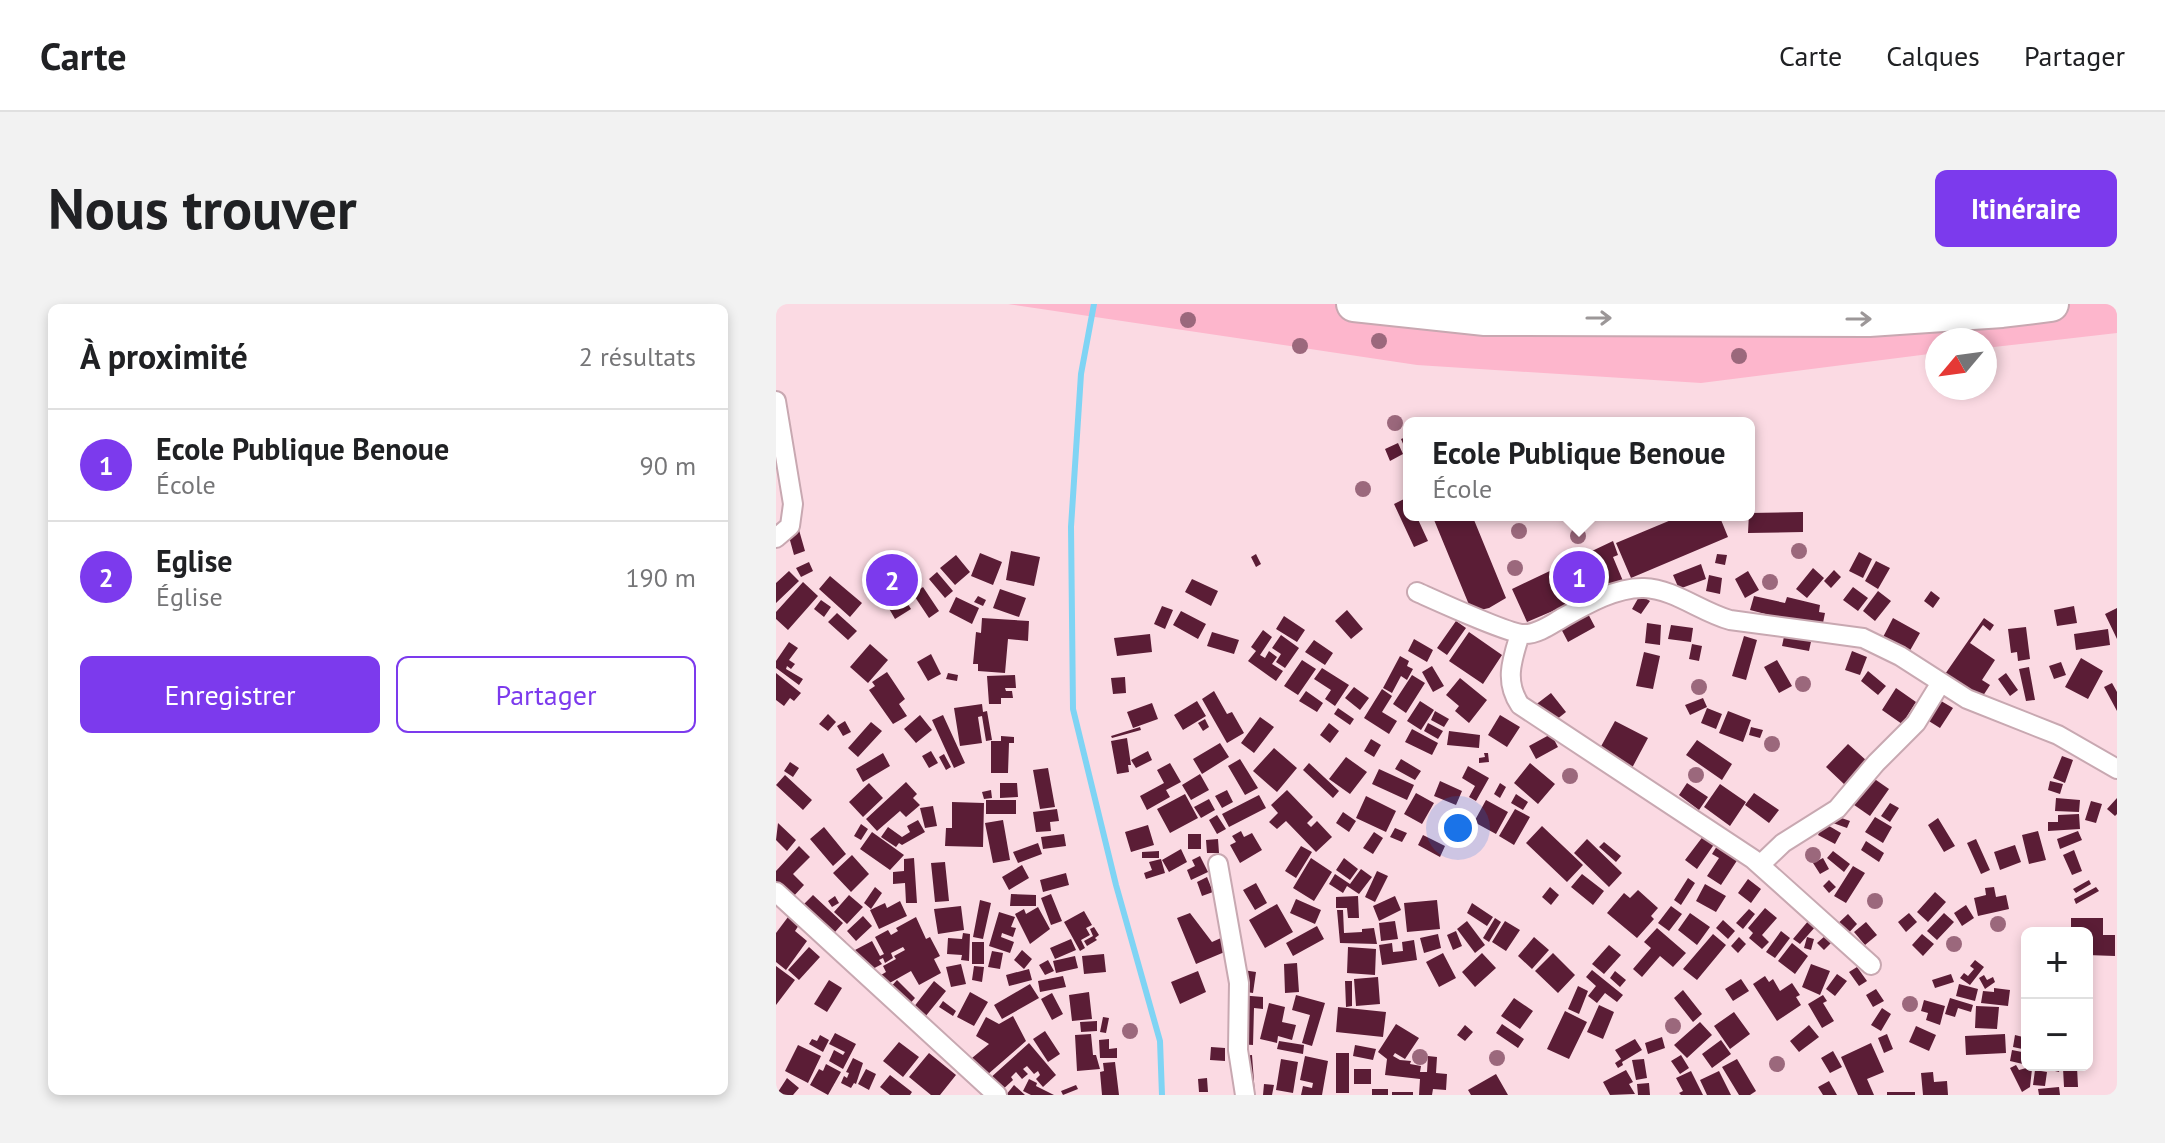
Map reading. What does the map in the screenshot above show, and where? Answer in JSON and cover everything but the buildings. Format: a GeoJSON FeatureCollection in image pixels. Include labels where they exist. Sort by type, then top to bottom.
{"type":"FeatureCollection","features":[{"type":"Feature","properties":{"kind":"highway"},"geometry":{"type":"LineString","coordinates":[[1354,304],[1485,318],[1823,319],[1869,319],[2051,304]]}},
{"type":"Feature","properties":{"kind":"street"},"geometry":{"type":"LineString","coordinates":[[776,401],[793,504],[790,526],[776,538]]}},
{"type":"Feature","properties":{"kind":"street"},"geometry":{"type":"LineString","coordinates":[[1417,592],[1520,634],[1541,630],[1577,610],[1623,591],[1646,588],[1668,593],[1730,620],[1863,638],[1900,656],[1967,699],[2058,735],[2117,769]]}},
{"type":"Feature","properties":{"kind":"street"},"geometry":{"type":"LineString","coordinates":[[1520,634],[1509,680],[1512,693],[1520,705],[1760,865],[1871,965]]}},
{"type":"Feature","properties":{"kind":"street"},"geometry":{"type":"LineString","coordinates":[[1760,865],[1783,843],[1837,809],[1916,723],[1940,684]]}},
{"type":"Feature","properties":{"kind":"street"},"geometry":{"type":"LineString","coordinates":[[1218,864],[1239,983],[1238,1050],[1245,1095]]}},
{"type":"Feature","properties":{"kind":"street"},"geometry":{"type":"LineString","coordinates":[[776,892],[997,1095]]}},
{"type":"Feature","properties":{"kind":"shaded area"},"geometry":{"type":"Polygon","coordinates":[[[1008,304],[2117,304],[2117,333],[1997,347],[1997,328],[1925,328],[1925,355],[1701,383],[1417,365],[1008,304]]]}},
{"type":"Feature","properties":{"kind":"waterway"},"geometry":{"type":"LineString","coordinates":[[1094,304],[1081,374],[1071,527],[1073,709],[1116,885],[1160,1041],[1162,1095]]}},
{"type":"Feature","properties":{"kind":"place","name":"Ecole Publique Benoue"},"geometry":{"type":"Point","coordinates":[1579,577]}},
{"type":"Feature","properties":{"kind":"place","name":"Eglise"},"geometry":{"type":"Point","coordinates":[892,580]}}]}
